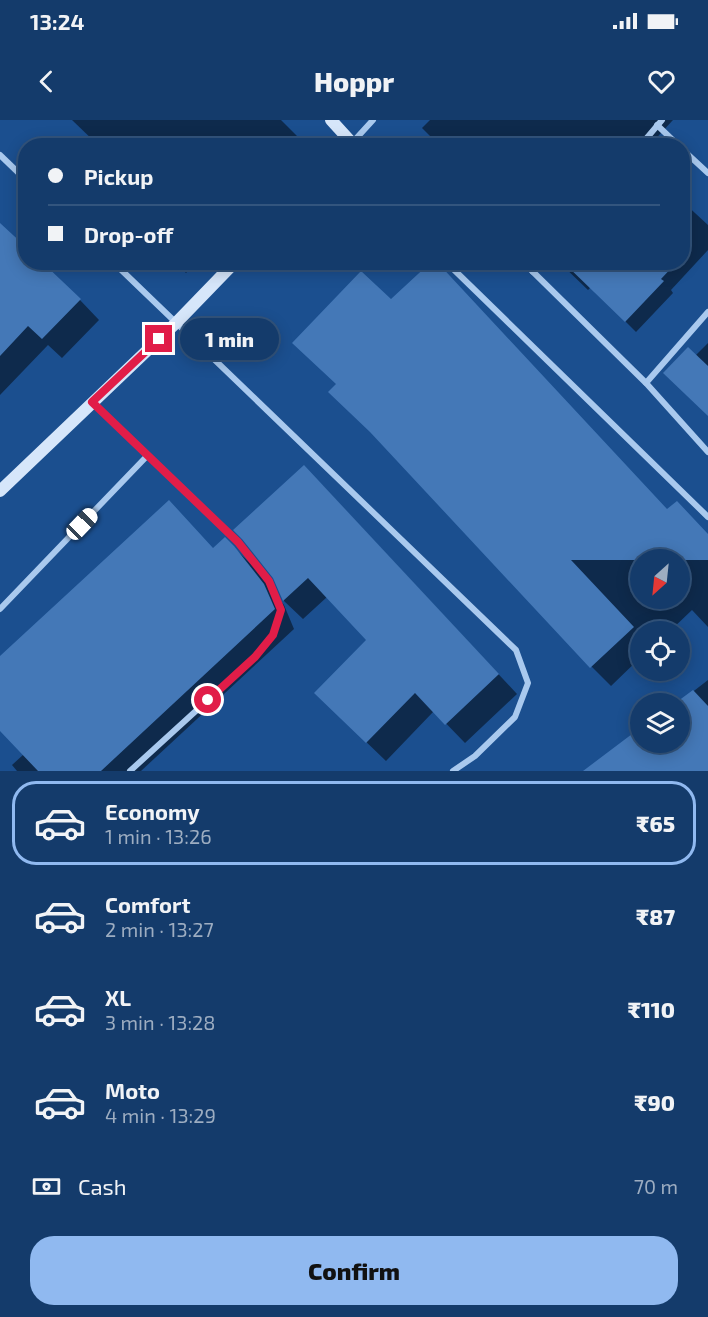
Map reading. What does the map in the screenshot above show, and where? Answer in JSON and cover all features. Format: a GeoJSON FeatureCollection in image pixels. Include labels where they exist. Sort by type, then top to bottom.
{"type":"FeatureCollection","features":[{"type":"Feature","properties":{"kind":"street"},"geometry":{"type":"LineString","coordinates":[[331,120],[348,138]]}},
{"type":"Feature","properties":{"kind":"street"},"geometry":{"type":"LineString","coordinates":[[359,138],[373,120]]}},
{"type":"Feature","properties":{"kind":"street"},"geometry":{"type":"LineString","coordinates":[[647,138],[660,123],[672,138]]}},
{"type":"Feature","properties":{"kind":"street"},"geometry":{"type":"LineString","coordinates":[[0,155],[18,172]]}},
{"type":"Feature","properties":{"kind":"street"},"geometry":{"type":"LineString","coordinates":[[690,156],[708,172]]}},
{"type":"Feature","properties":{"kind":"street"},"geometry":{"type":"LineString","coordinates":[[121,270],[516,650],[528,682],[514,717],[475,756],[453,771]]}},
{"type":"Feature","properties":{"kind":"street"},"geometry":{"type":"LineString","coordinates":[[0,491],[227,270]]}},
{"type":"Feature","properties":{"kind":"street"},"geometry":{"type":"LineString","coordinates":[[454,270],[708,517]]}},
{"type":"Feature","properties":{"kind":"street"},"geometry":{"type":"LineString","coordinates":[[533,272],[646,383],[708,452]]}},
{"type":"Feature","properties":{"kind":"street"},"geometry":{"type":"LineString","coordinates":[[646,383],[708,312]]}},
{"type":"Feature","properties":{"kind":"street"},"geometry":{"type":"LineString","coordinates":[[92,402],[238,542],[269,581],[281,610],[273,635],[255,657],[130,771]]}},
{"type":"Feature","properties":{"kind":"street"},"geometry":{"type":"LineString","coordinates":[[0,609],[147,456]]}},
{"type":"Feature","properties":{"kind":"building"},"geometry":{"type":"Polygon","coordinates":[[[0,223],[18,240],[18,270],[50,270],[81,299],[42,339],[28,326],[0,356],[0,223]]]}},
{"type":"Feature","properties":{"kind":"building"},"geometry":{"type":"Polygon","coordinates":[[[422,270],[444,270],[667,509],[677,501],[708,534],[708,560],[690,560],[690,549],[630,549],[630,560],[571,560],[630,623],[630,631],[590,668],[370,432],[328,392],[336,384],[292,343],[361,271],[391,299],[422,270]]]}},
{"type":"Feature","properties":{"kind":"building"},"geometry":{"type":"Polygon","coordinates":[[[571,270],[669,270],[661,279],[664,281],[625,322],[571,270]]]}},
{"type":"Feature","properties":{"kind":"building"},"geometry":{"type":"Polygon","coordinates":[[[688,347],[708,366],[708,416],[663,373],[688,347]]]}},
{"type":"Feature","properties":{"kind":"building"},"geometry":{"type":"Polygon","coordinates":[[[304,465],[499,674],[445,725],[415,693],[366,743],[314,693],[366,640],[308,578],[283,601],[273,578],[233,530],[304,465]]]}},
{"type":"Feature","properties":{"kind":"building"},"geometry":{"type":"Polygon","coordinates":[[[169,500],[213,548],[225,537],[234,546],[264,584],[275,609],[101,771],[38,771],[0,731],[0,656],[169,500]]]}},
{"type":"Feature","properties":{"kind":"building"},"geometry":{"type":"Polygon","coordinates":[[[693,690],[708,706],[708,771],[583,771],[630,736],[630,753],[690,753],[689,693],[693,690]]]}},
{"type":"Feature","properties":{"kind":"route"},"geometry":{"type":"LineString","coordinates":[[159,339],[92,402],[238,542],[269,581],[281,610],[273,635],[255,657],[208,700]]}}]}
